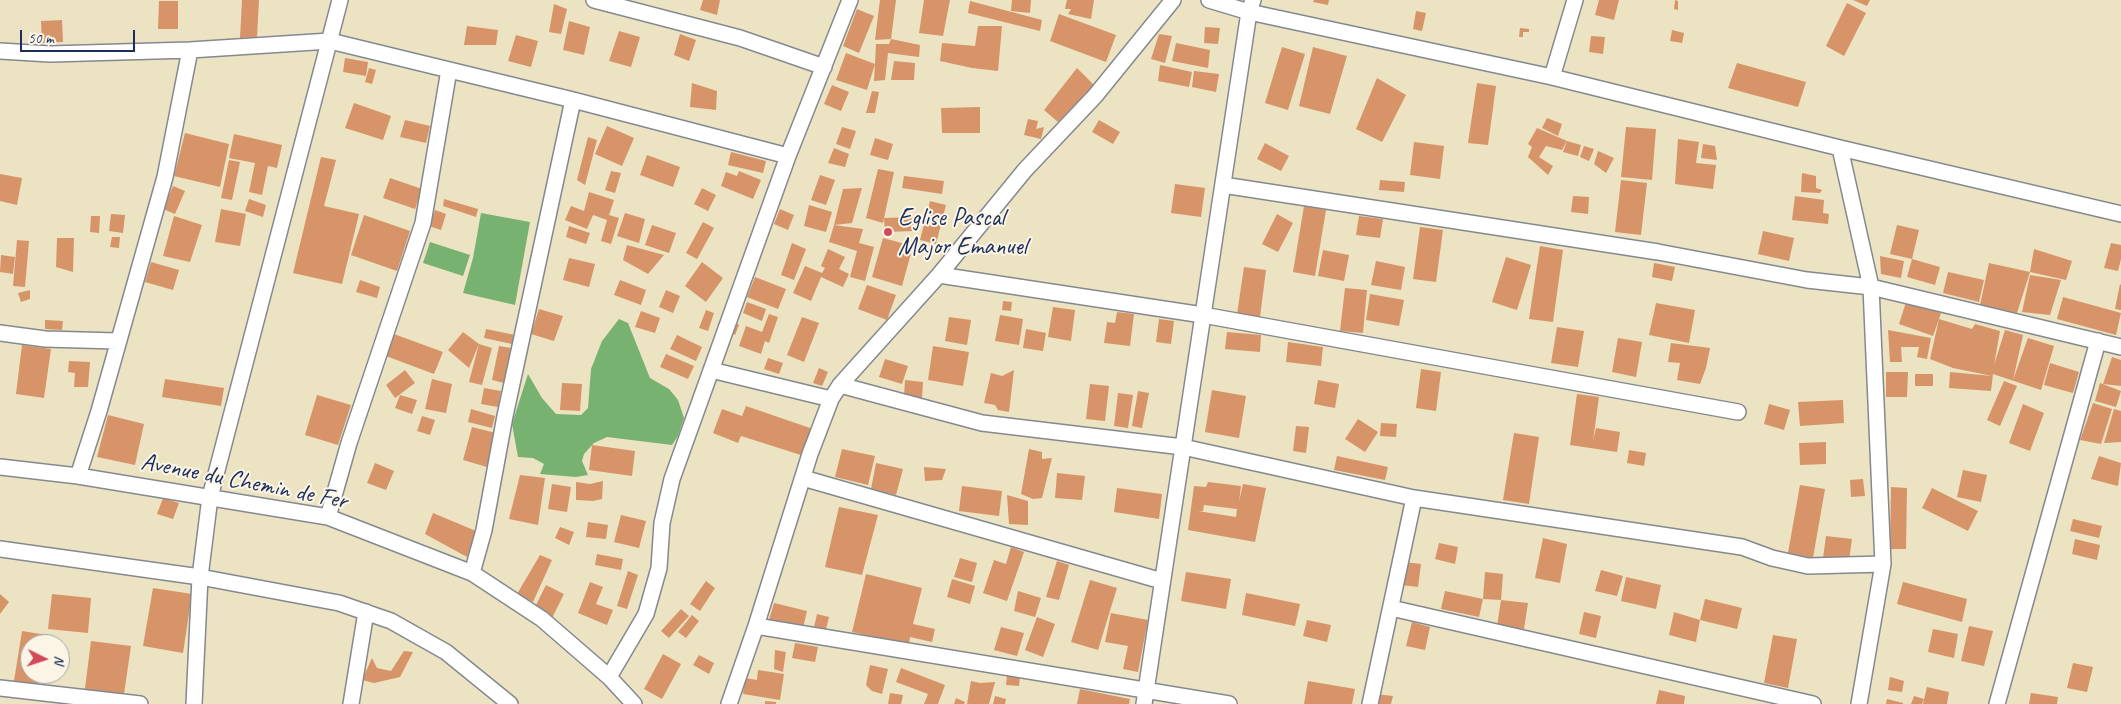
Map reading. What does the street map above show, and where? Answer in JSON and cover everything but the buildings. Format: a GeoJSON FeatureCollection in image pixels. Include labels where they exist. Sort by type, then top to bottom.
{"type":"FeatureCollection","features":[{"type":"Feature","properties":{"kind":"street"},"geometry":{"type":"LineString","coordinates":[[194,704],[200,577],[210,497],[340,0]]}},
{"type":"Feature","properties":{"kind":"street"},"geometry":{"type":"LineString","coordinates":[[594,0],[740,38],[824,67]]}},
{"type":"Feature","properties":{"kind":"street"},"geometry":{"type":"LineString","coordinates":[[609,677],[646,614],[659,568],[662,523],[672,479],[788,156],[850,0]]}},
{"type":"Feature","properties":{"kind":"street"},"geometry":{"type":"LineString","coordinates":[[729,704],[819,428],[831,399],[840,385],[939,275],[1025,170],[1095,96],[1173,0]]}},
{"type":"Feature","properties":{"kind":"street"},"geometry":{"type":"LineString","coordinates":[[1210,0],[1251,6],[2121,214]]}},
{"type":"Feature","properties":{"kind":"street"},"geometry":{"type":"LineString","coordinates":[[1552,77],[1575,0]]}},
{"type":"Feature","properties":{"kind":"street"},"geometry":{"type":"LineString","coordinates":[[1145,697],[1251,6]]}},
{"type":"Feature","properties":{"kind":"street"},"geometry":{"type":"LineString","coordinates":[[0,51],[50,54],[190,50],[330,41],[572,100],[788,156]]}},
{"type":"Feature","properties":{"kind":"street"},"geometry":{"type":"LineString","coordinates":[[78,476],[99,411],[117,341],[165,177],[190,50]]}},
{"type":"Feature","properties":{"kind":"street"},"geometry":{"type":"LineString","coordinates":[[328,517],[349,443],[423,223],[449,70]]}},
{"type":"Feature","properties":{"kind":"street"},"geometry":{"type":"LineString","coordinates":[[472,573],[484,530],[505,416],[572,100]]}},
{"type":"Feature","properties":{"kind":"street"},"geometry":{"type":"LineString","coordinates":[[1840,148],[1871,287],[1883,564],[1859,704]]}},
{"type":"Feature","properties":{"kind":"street"},"geometry":{"type":"LineString","coordinates":[[1223,185],[1658,252],[1807,280],[1871,287],[2121,347]]}},
{"type":"Feature","properties":{"kind":"street"},"geometry":{"type":"LineString","coordinates":[[939,275],[1203,314],[1738,412]]}},
{"type":"Feature","properties":{"kind":"street"},"geometry":{"type":"LineString","coordinates":[[0,334],[117,341]]}},
{"type":"Feature","properties":{"kind":"street"},"geometry":{"type":"LineString","coordinates":[[1997,704],[2098,341]]}},
{"type":"Feature","properties":{"kind":"street"},"geometry":{"type":"LineString","coordinates":[[711,370],[831,399]]}},
{"type":"Feature","properties":{"kind":"street"},"geometry":{"type":"LineString","coordinates":[[840,385],[982,423],[1183,447],[1414,498],[1742,547],[1772,558],[1808,566],[1883,564]]}},
{"type":"Feature","properties":{"kind":"street","name":"Avenue du Chemin de Fer"},"geometry":{"type":"LineString","coordinates":[[0,467],[78,476],[328,517],[472,573],[542,619],[609,677],[634,704]]}},
{"type":"Feature","properties":{"kind":"street"},"geometry":{"type":"LineString","coordinates":[[803,478],[1162,581]]}},
{"type":"Feature","properties":{"kind":"street"},"geometry":{"type":"LineString","coordinates":[[1370,704],[1414,498]]}},
{"type":"Feature","properties":{"kind":"street"},"geometry":{"type":"LineString","coordinates":[[0,548],[200,577],[340,603],[391,621],[446,652],[510,704]]}},
{"type":"Feature","properties":{"kind":"street"},"geometry":{"type":"LineString","coordinates":[[1391,608],[1813,704]]}},
{"type":"Feature","properties":{"kind":"street"},"geometry":{"type":"LineString","coordinates":[[351,704],[366,612]]}},
{"type":"Feature","properties":{"kind":"street"},"geometry":{"type":"LineString","coordinates":[[756,626],[1145,697],[1229,704]]}},
{"type":"Feature","properties":{"kind":"street"},"geometry":{"type":"LineString","coordinates":[[0,688],[140,704]]}},
{"type":"Feature","properties":{"kind":"green space"},"geometry":{"type":"Polygon","coordinates":[[[481,213],[530,222],[515,305],[463,293],[473,258],[481,213]]]}},
{"type":"Feature","properties":{"kind":"green space"},"geometry":{"type":"Polygon","coordinates":[[[430,242],[470,255],[463,276],[423,263],[430,242]]]}},
{"type":"Feature","properties":{"kind":"green space"},"geometry":{"type":"Polygon","coordinates":[[[619,319],[628,323],[650,378],[669,389],[678,400],[684,418],[678,436],[672,445],[607,437],[594,443],[584,454],[582,461],[588,475],[576,477],[540,474],[544,464],[533,458],[518,457],[512,424],[528,374],[542,398],[556,414],[581,415],[588,408],[591,369],[602,341],[619,319]]]}},
{"type":"Feature","properties":{"kind":"place","name":"Eglise Pascal Major Emanuel"},"geometry":{"type":"Point","coordinates":[888,232]}}]}
